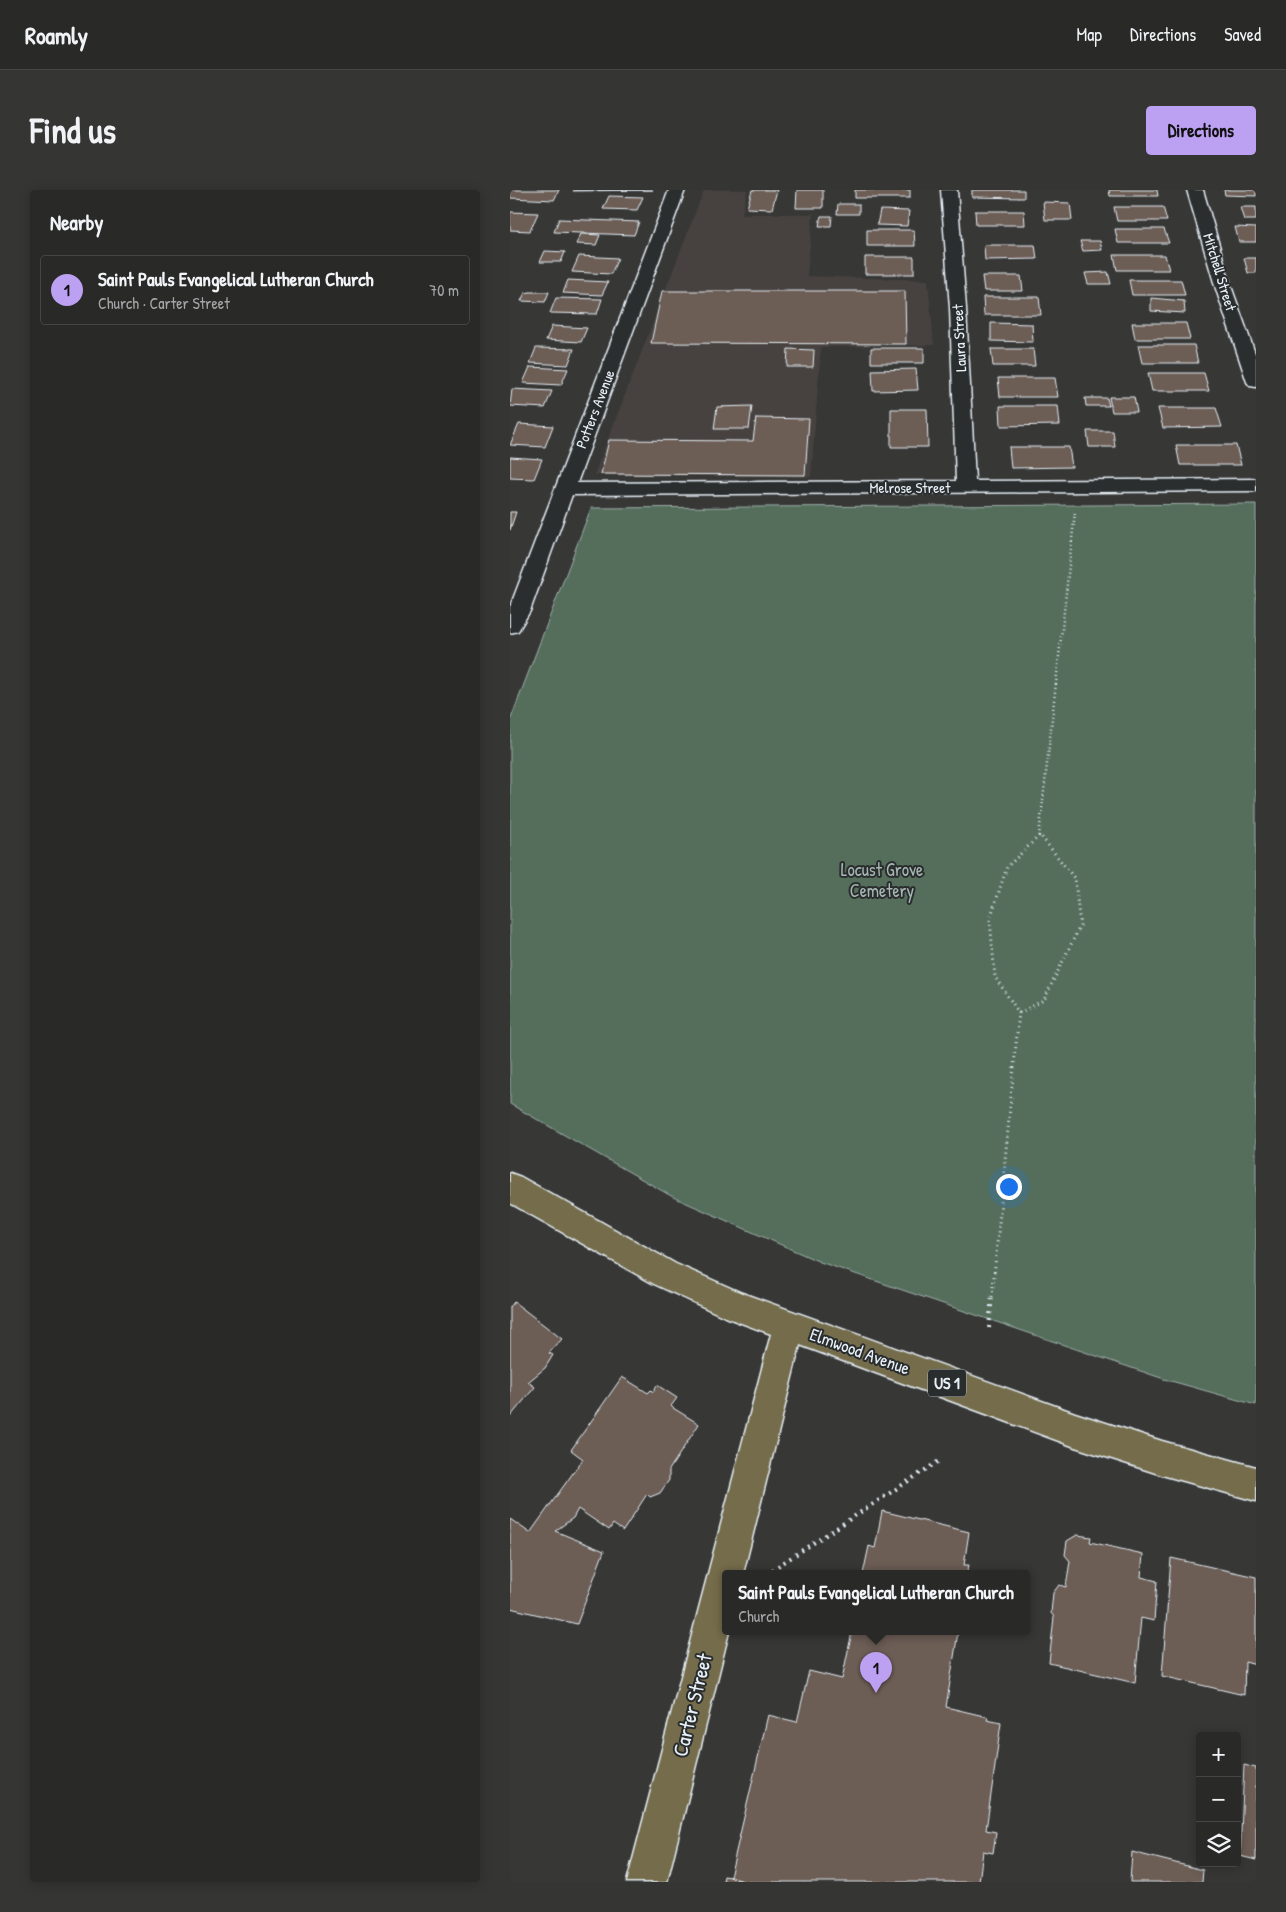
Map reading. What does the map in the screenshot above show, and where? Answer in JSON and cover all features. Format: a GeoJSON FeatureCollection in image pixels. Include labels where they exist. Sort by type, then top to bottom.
{"type":"FeatureCollection","features":[{"type":"Feature","properties":{"kind":"main road","name":"Elmwood Avenue"},"geometry":{"type":"LineString","coordinates":[[510,1187],[665,1274],[736,1306],[1083,1432],[1162,1458],[1256,1484]]}},
{"type":"Feature","properties":{"kind":"main road","name":"Carter Street"},"geometry":{"type":"LineString","coordinates":[[727,1570],[789,1325]]}},
{"type":"Feature","properties":{"kind":"main road","name":"Carter Street"},"geometry":{"type":"LineString","coordinates":[[647,1882],[722,1588]]}},
{"type":"Feature","properties":{"kind":"street","name":"Potters Avenue"},"geometry":{"type":"LineString","coordinates":[[510,626],[519,611],[677,190]]}},
{"type":"Feature","properties":{"kind":"street","name":"Laura Street"},"geometry":{"type":"LineString","coordinates":[[949,190],[958,308],[966,487]]}},
{"type":"Feature","properties":{"kind":"street","name":"Mitchell Street"},"geometry":{"type":"LineString","coordinates":[[1195,190],[1256,382]]}},
{"type":"Feature","properties":{"kind":"street","name":"Melrose Street"},"geometry":{"type":"LineString","coordinates":[[565,489],[1256,485]]}},
{"type":"Feature","properties":{"kind":"path"},"geometry":{"type":"LineString","coordinates":[[989,1328],[1019,1014],[995,978],[990,919],[1007,867],[1040,835],[1076,505],[1074,486]]}},
{"type":"Feature","properties":{"kind":"path"},"geometry":{"type":"LineString","coordinates":[[1019,1014],[1044,1000],[1080,926],[1074,879],[1040,835]]}},
{"type":"Feature","properties":{"kind":"path"},"geometry":{"type":"LineString","coordinates":[[772,1570],[942,1460]]}},
{"type":"Feature","properties":{"kind":"shaded area"},"geometry":{"type":"Polygon","coordinates":[[[704,190],[747,190],[742,214],[813,214],[807,276],[928,280],[934,345],[821,347],[811,477],[594,475],[704,190]]]}},
{"type":"Feature","properties":{"kind":"green space","name":"Locust Grove Cemetery"},"geometry":{"type":"Polygon","coordinates":[[[1256,504],[1256,1405],[1164,1379],[820,1262],[673,1197],[510,1104],[510,721],[591,508],[1256,504]]]}},
{"type":"Feature","properties":{"kind":"building"},"geometry":{"type":"Polygon","coordinates":[[[510,190],[559,190],[554,200],[510,198],[510,190]]]}},
{"type":"Feature","properties":{"kind":"building"},"geometry":{"type":"Polygon","coordinates":[[[574,190],[653,190],[573,191],[574,190]]]}},
{"type":"Feature","properties":{"kind":"building"},"geometry":{"type":"Polygon","coordinates":[[[752,190],[777,190],[772,209],[747,208],[752,190]]]}},
{"type":"Feature","properties":{"kind":"building"},"geometry":{"type":"Polygon","coordinates":[[[797,190],[823,190],[823,208],[796,208],[797,190]]]}},
{"type":"Feature","properties":{"kind":"building"},"geometry":{"type":"Polygon","coordinates":[[[855,190],[910,190],[910,198],[855,198],[855,190]]]}},
{"type":"Feature","properties":{"kind":"building"},"geometry":{"type":"Polygon","coordinates":[[[972,190],[1024,190],[1024,198],[972,197],[972,190]]]}},
{"type":"Feature","properties":{"kind":"building"},"geometry":{"type":"Polygon","coordinates":[[[1109,190],[1157,190],[1158,196],[1110,196],[1109,190]]]}},
{"type":"Feature","properties":{"kind":"building"},"geometry":{"type":"Polygon","coordinates":[[[1224,190],[1256,190],[1256,196],[1225,195],[1224,190]]]}},
{"type":"Feature","properties":{"kind":"building"},"geometry":{"type":"Polygon","coordinates":[[[609,196],[643,197],[637,210],[603,209],[609,196]]]}},
{"type":"Feature","properties":{"kind":"building"},"geometry":{"type":"Polygon","coordinates":[[[1043,202],[1070,203],[1072,220],[1045,220],[1043,202]]]}},
{"type":"Feature","properties":{"kind":"building"},"geometry":{"type":"Polygon","coordinates":[[[838,204],[859,204],[859,214],[837,214],[838,204]]]}},
{"type":"Feature","properties":{"kind":"building"},"geometry":{"type":"Polygon","coordinates":[[[1114,207],[1163,207],[1167,221],[1117,221],[1114,207]]]}},
{"type":"Feature","properties":{"kind":"building"},"geometry":{"type":"Polygon","coordinates":[[[1240,207],[1256,207],[1256,220],[1244,220],[1240,207]]]}},
{"type":"Feature","properties":{"kind":"building"},"geometry":{"type":"Polygon","coordinates":[[[880,210],[909,211],[907,226],[877,225],[880,210]]]}},
{"type":"Feature","properties":{"kind":"building"},"geometry":{"type":"Polygon","coordinates":[[[975,211],[1024,211],[1025,225],[976,225],[975,211]]]}},
{"type":"Feature","properties":{"kind":"building"},"geometry":{"type":"Polygon","coordinates":[[[510,212],[538,213],[530,231],[510,230],[510,212]]]}},
{"type":"Feature","properties":{"kind":"building"},"geometry":{"type":"Polygon","coordinates":[[[821,216],[832,216],[831,226],[819,226],[821,216]]]}},
{"type":"Feature","properties":{"kind":"building"},"geometry":{"type":"Polygon","coordinates":[[[559,219],[639,222],[634,235],[554,232],[559,219]]]}},
{"type":"Feature","properties":{"kind":"building"},"geometry":{"type":"Polygon","coordinates":[[[1235,227],[1256,228],[1256,242],[1239,242],[1235,227]]]}},
{"type":"Feature","properties":{"kind":"building"},"geometry":{"type":"Polygon","coordinates":[[[1115,229],[1164,229],[1169,243],[1118,243],[1115,229]]]}},
{"type":"Feature","properties":{"kind":"building"},"geometry":{"type":"Polygon","coordinates":[[[867,230],[914,230],[915,246],[867,246],[867,230]]]}},
{"type":"Feature","properties":{"kind":"building"},"geometry":{"type":"Polygon","coordinates":[[[581,234],[600,235],[596,245],[576,244],[581,234]]]}},
{"type":"Feature","properties":{"kind":"building"},"geometry":{"type":"Polygon","coordinates":[[[1080,241],[1100,241],[1102,250],[1083,251],[1080,241]]]}},
{"type":"Feature","properties":{"kind":"building"},"geometry":{"type":"Polygon","coordinates":[[[984,245],[1035,245],[1037,259],[985,260],[984,245]]]}},
{"type":"Feature","properties":{"kind":"building"},"geometry":{"type":"Polygon","coordinates":[[[545,251],[565,252],[561,262],[540,262],[545,251]]]}},
{"type":"Feature","properties":{"kind":"building"},"geometry":{"type":"Polygon","coordinates":[[[1114,255],[1165,255],[1169,270],[1117,270],[1114,255]]]}},
{"type":"Feature","properties":{"kind":"building"},"geometry":{"type":"Polygon","coordinates":[[[579,256],[618,258],[611,274],[572,272],[579,256]]]}},
{"type":"Feature","properties":{"kind":"building"},"geometry":{"type":"Polygon","coordinates":[[[865,257],[914,257],[914,274],[865,274],[865,257]]]}},
{"type":"Feature","properties":{"kind":"building"},"geometry":{"type":"Polygon","coordinates":[[[1244,258],[1256,258],[1256,273],[1248,273],[1244,258]]]}},
{"type":"Feature","properties":{"kind":"building"},"geometry":{"type":"Polygon","coordinates":[[[1108,272],[1111,284],[1088,284],[1085,273],[1108,272]]]}},
{"type":"Feature","properties":{"kind":"building"},"geometry":{"type":"Polygon","coordinates":[[[982,276],[1021,276],[1023,291],[984,291],[982,276]]]}},
{"type":"Feature","properties":{"kind":"building"},"geometry":{"type":"Polygon","coordinates":[[[568,280],[608,282],[602,295],[563,293],[568,280]]]}},
{"type":"Feature","properties":{"kind":"building"},"geometry":{"type":"Polygon","coordinates":[[[1129,280],[1181,280],[1185,295],[1132,295],[1129,280]]]}},
{"type":"Feature","properties":{"kind":"building"},"geometry":{"type":"Polygon","coordinates":[[[662,291],[905,291],[906,344],[651,343],[662,291]]]}},
{"type":"Feature","properties":{"kind":"building"},"geometry":{"type":"Polygon","coordinates":[[[549,292],[545,302],[521,301],[525,293],[549,292]]]}},
{"type":"Feature","properties":{"kind":"building"},"geometry":{"type":"Polygon","coordinates":[[[983,297],[1039,297],[1041,315],[984,315],[983,297]]]}},
{"type":"Feature","properties":{"kind":"building"},"geometry":{"type":"Polygon","coordinates":[[[556,298],[602,299],[597,314],[550,313],[556,298]]]}},
{"type":"Feature","properties":{"kind":"building"},"geometry":{"type":"Polygon","coordinates":[[[1151,298],[1184,301],[1185,313],[1151,311],[1151,298]]]}},
{"type":"Feature","properties":{"kind":"building"},"geometry":{"type":"Polygon","coordinates":[[[991,323],[1032,324],[1033,342],[991,341],[991,323]]]}},
{"type":"Feature","properties":{"kind":"building"},"geometry":{"type":"Polygon","coordinates":[[[1132,323],[1186,323],[1190,339],[1135,339],[1132,323]]]}},
{"type":"Feature","properties":{"kind":"building"},"geometry":{"type":"Polygon","coordinates":[[[552,326],[587,328],[581,342],[546,340],[552,326]]]}},
{"type":"Feature","properties":{"kind":"building"},"geometry":{"type":"Polygon","coordinates":[[[1138,345],[1194,345],[1198,363],[1142,363],[1138,345]]]}},
{"type":"Feature","properties":{"kind":"building"},"geometry":{"type":"Polygon","coordinates":[[[536,348],[574,349],[568,365],[530,363],[536,348]]]}},
{"type":"Feature","properties":{"kind":"building"},"geometry":{"type":"Polygon","coordinates":[[[871,348],[924,348],[924,363],[871,363],[871,348]]]}},
{"type":"Feature","properties":{"kind":"building"},"geometry":{"type":"Polygon","coordinates":[[[788,349],[814,350],[813,367],[787,367],[788,349]]]}},
{"type":"Feature","properties":{"kind":"building"},"geometry":{"type":"Polygon","coordinates":[[[991,349],[1033,349],[1035,366],[993,366],[991,349]]]}},
{"type":"Feature","properties":{"kind":"building"},"geometry":{"type":"Polygon","coordinates":[[[530,367],[568,369],[561,385],[523,383],[530,367]]]}},
{"type":"Feature","properties":{"kind":"building"},"geometry":{"type":"Polygon","coordinates":[[[916,369],[918,390],[873,391],[872,370],[916,369]]]}},
{"type":"Feature","properties":{"kind":"building"},"geometry":{"type":"Polygon","coordinates":[[[1148,373],[1204,373],[1209,391],[1152,391],[1148,373]]]}},
{"type":"Feature","properties":{"kind":"building"},"geometry":{"type":"Polygon","coordinates":[[[998,378],[1055,378],[1058,397],[1000,397],[998,378]]]}},
{"type":"Feature","properties":{"kind":"building"},"geometry":{"type":"Polygon","coordinates":[[[512,389],[552,391],[545,408],[510,406],[512,389]]]}},
{"type":"Feature","properties":{"kind":"building"},"geometry":{"type":"Polygon","coordinates":[[[1109,397],[1134,397],[1137,412],[1112,412],[1109,397]]]}},
{"type":"Feature","properties":{"kind":"building"},"geometry":{"type":"Polygon","coordinates":[[[1085,398],[1107,398],[1109,406],[1086,406],[1085,398]]]}},
{"type":"Feature","properties":{"kind":"building"},"geometry":{"type":"Polygon","coordinates":[[[752,406],[749,429],[714,429],[717,407],[752,406]]]}},
{"type":"Feature","properties":{"kind":"building"},"geometry":{"type":"Polygon","coordinates":[[[1000,406],[1058,406],[1060,425],[1001,426],[1000,406]]]}},
{"type":"Feature","properties":{"kind":"building"},"geometry":{"type":"Polygon","coordinates":[[[1158,408],[1216,408],[1222,427],[1163,428],[1158,408]]]}},
{"type":"Feature","properties":{"kind":"building"},"geometry":{"type":"Polygon","coordinates":[[[891,409],[927,409],[928,447],[891,447],[891,409]]]}},
{"type":"Feature","properties":{"kind":"building"},"geometry":{"type":"Polygon","coordinates":[[[756,418],[809,419],[805,475],[601,474],[609,440],[753,441],[756,418]]]}},
{"type":"Feature","properties":{"kind":"building"},"geometry":{"type":"Polygon","coordinates":[[[519,424],[553,426],[545,447],[510,445],[519,424]]]}},
{"type":"Feature","properties":{"kind":"building"},"geometry":{"type":"Polygon","coordinates":[[[1087,431],[1113,431],[1115,447],[1089,447],[1087,431]]]}},
{"type":"Feature","properties":{"kind":"building"},"geometry":{"type":"Polygon","coordinates":[[[1176,445],[1236,445],[1241,465],[1180,465],[1176,445]]]}},
{"type":"Feature","properties":{"kind":"building"},"geometry":{"type":"Polygon","coordinates":[[[1009,447],[1069,447],[1072,467],[1011,468],[1009,447]]]}},
{"type":"Feature","properties":{"kind":"building"},"geometry":{"type":"Polygon","coordinates":[[[510,457],[542,459],[534,479],[510,478],[510,457]]]}},
{"type":"Feature","properties":{"kind":"building"},"geometry":{"type":"Polygon","coordinates":[[[510,512],[516,512],[510,530],[510,512]]]}},
{"type":"Feature","properties":{"kind":"building"},"geometry":{"type":"Polygon","coordinates":[[[514,1302],[562,1339],[549,1353],[553,1355],[545,1368],[528,1382],[535,1387],[510,1417],[510,1307],[514,1302]]]}},
{"type":"Feature","properties":{"kind":"building"},"geometry":{"type":"Polygon","coordinates":[[[622,1377],[648,1393],[651,1390],[653,1392],[657,1385],[677,1398],[671,1406],[673,1408],[699,1424],[669,1470],[669,1480],[660,1493],[650,1497],[647,1494],[623,1531],[613,1524],[609,1530],[578,1509],[573,1518],[555,1531],[604,1551],[577,1624],[510,1608],[510,1519],[530,1533],[583,1459],[571,1450],[622,1377]]]}},
{"type":"Feature","properties":{"kind":"building"},"geometry":{"type":"Polygon","coordinates":[[[882,1511],[969,1532],[964,1565],[969,1565],[968,1570],[864,1570],[869,1546],[875,1548],[882,1511]]]}},
{"type":"Feature","properties":{"kind":"building"},"geometry":{"type":"Polygon","coordinates":[[[1077,1535],[1091,1537],[1090,1542],[1143,1554],[1141,1577],[1157,1581],[1154,1621],[1141,1618],[1135,1683],[1049,1663],[1054,1617],[1051,1613],[1053,1593],[1059,1585],[1066,1587],[1070,1561],[1065,1555],[1067,1541],[1077,1535]]]}},
{"type":"Feature","properties":{"kind":"building"},"geometry":{"type":"Polygon","coordinates":[[[1171,1558],[1256,1577],[1256,1665],[1245,1662],[1244,1695],[1162,1676],[1171,1558]]]}},
{"type":"Feature","properties":{"kind":"building"},"geometry":{"type":"Polygon","coordinates":[[[851,1635],[958,1635],[946,1707],[988,1717],[987,1720],[1001,1723],[986,1830],[996,1832],[993,1853],[983,1851],[979,1882],[746,1882],[730,1877],[768,1715],[797,1722],[809,1671],[842,1679],[851,1635]]]}},
{"type":"Feature","properties":{"kind":"building"},"geometry":{"type":"Polygon","coordinates":[[[1244,1765],[1256,1768],[1256,1860],[1241,1856],[1244,1765]]]}},
{"type":"Feature","properties":{"kind":"building"},"geometry":{"type":"Polygon","coordinates":[[[1132,1852],[1203,1870],[1202,1882],[1130,1882],[1132,1852]]]}},
{"type":"Feature","properties":{"kind":"building"},"geometry":{"type":"Polygon","coordinates":[[[724,1876],[730,1877],[746,1882],[723,1882],[724,1876]]]}},
{"type":"Feature","properties":{"kind":"place","name":"Saint Pauls Evangelical Lutheran Church"},"geometry":{"type":"Point","coordinates":[876,1693]}}]}
